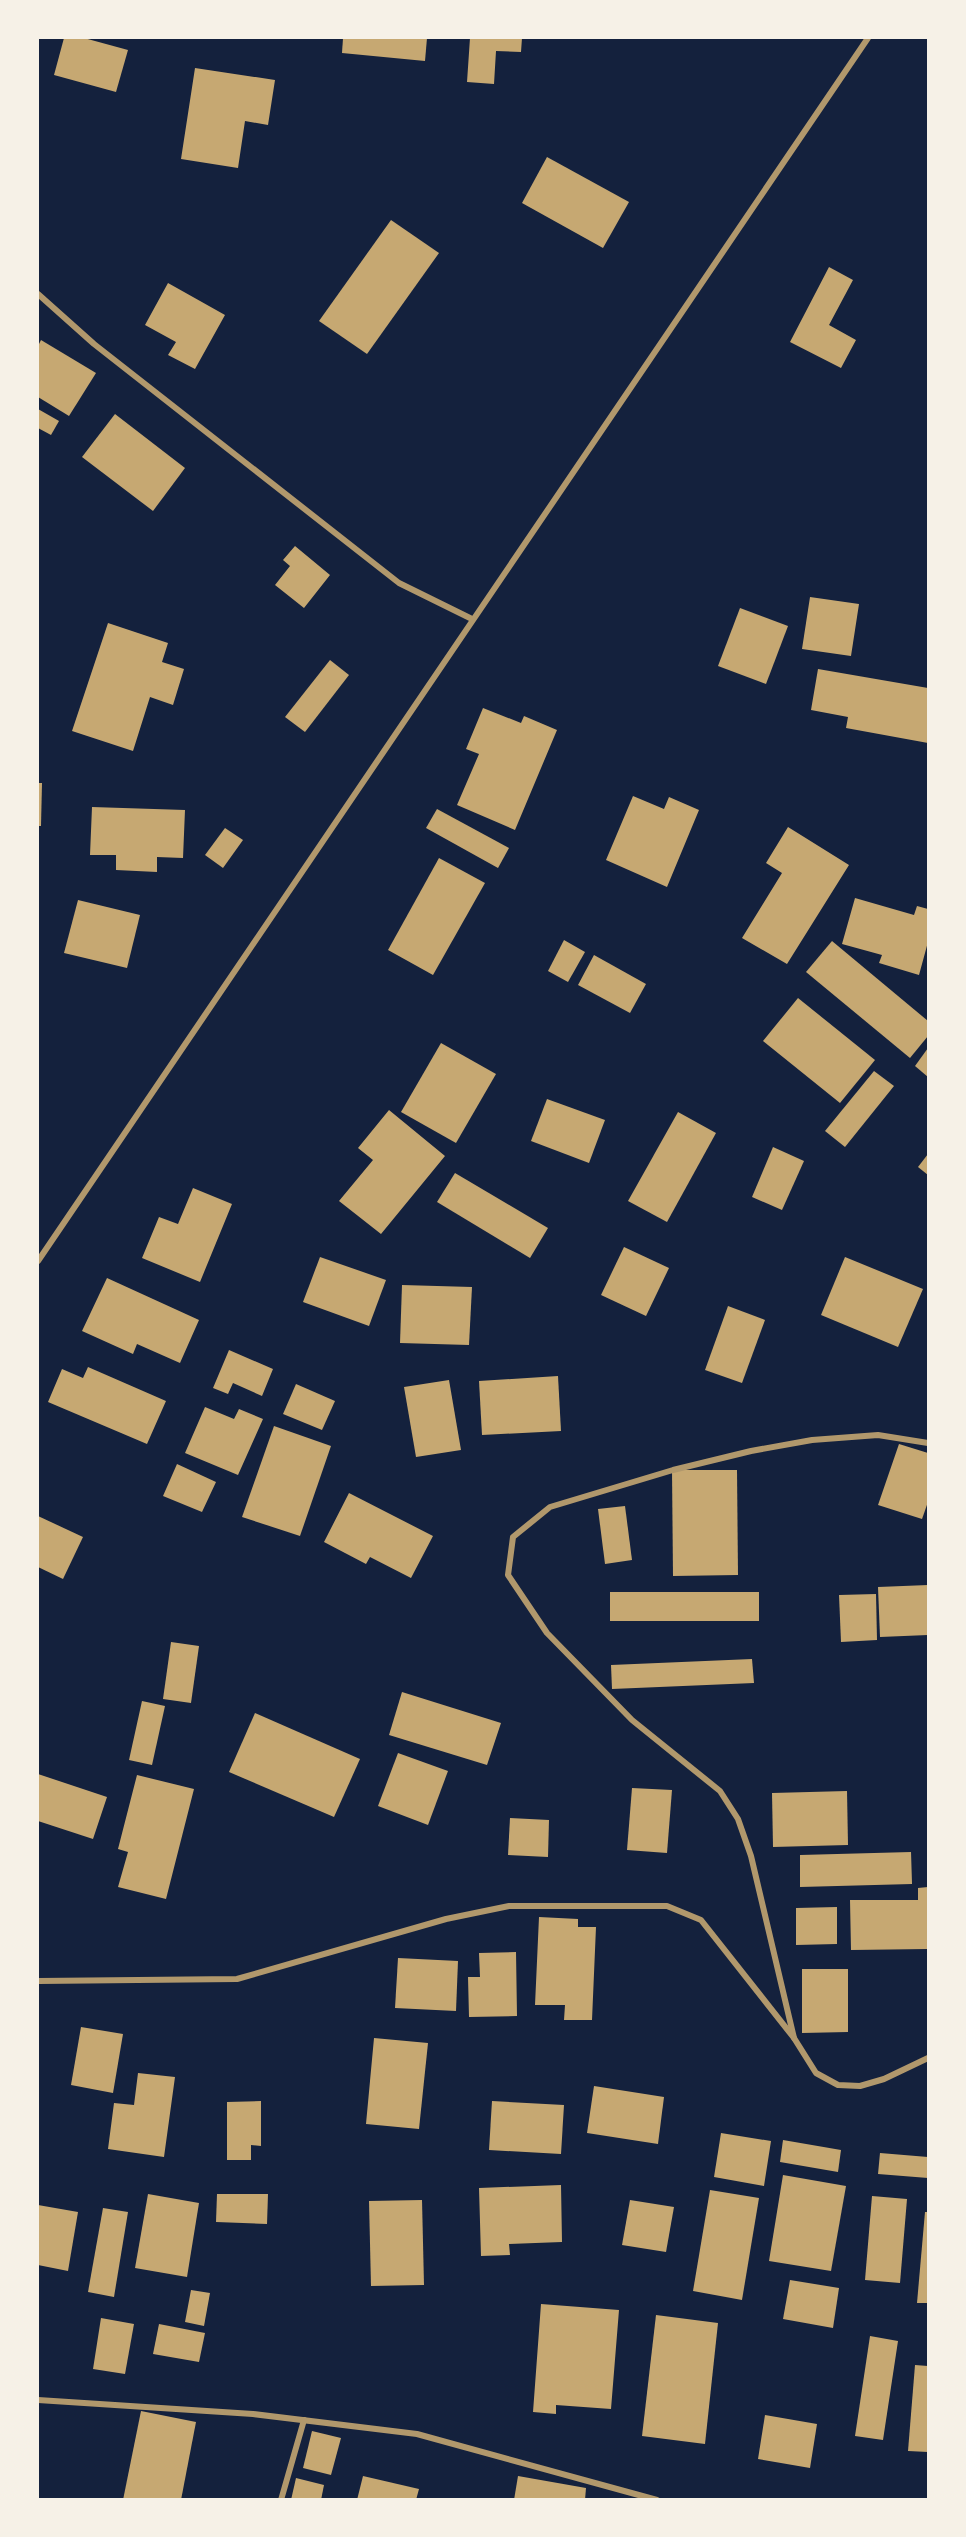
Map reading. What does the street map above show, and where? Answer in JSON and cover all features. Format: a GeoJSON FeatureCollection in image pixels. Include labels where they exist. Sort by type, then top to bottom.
{"type":"FeatureCollection","features":[{"type":"Feature","properties":{"kind":"street"},"geometry":{"type":"LineString","coordinates":[[38,1261],[868,38]]}},
{"type":"Feature","properties":{"kind":"street"},"geometry":{"type":"LineString","coordinates":[[38,294],[94,344],[399,583],[472,619]]}},
{"type":"Feature","properties":{"kind":"street"},"geometry":{"type":"LineString","coordinates":[[794,2038],[752,1856],[738,1819],[720,1791],[632,1720],[547,1633],[508,1575],[513,1537],[550,1507],[673,1470],[751,1451],[812,1440],[878,1435],[928,1443]]}},
{"type":"Feature","properties":{"kind":"street"},"geometry":{"type":"LineString","coordinates":[[38,1981],[237,1979],[446,1919],[509,1906],[667,1906],[701,1920],[794,2038],[816,2073],[838,2085],[860,2086],[884,2079],[928,2058]]}},
{"type":"Feature","properties":{"kind":"street"},"geometry":{"type":"LineString","coordinates":[[38,2400],[253,2414],[417,2434],[657,2499]]}},
{"type":"Feature","properties":{"kind":"street"},"geometry":{"type":"LineString","coordinates":[[281,2499],[304,2420]]}},
{"type":"Feature","properties":{"kind":"building"},"geometry":{"type":"Polygon","coordinates":[[[64,38],[84,38],[128,50],[116,92],[54,75],[64,38]]]}},
{"type":"Feature","properties":{"kind":"building"},"geometry":{"type":"Polygon","coordinates":[[[343,38],[427,38],[425,61],[342,53],[343,38]]]}},
{"type":"Feature","properties":{"kind":"building"},"geometry":{"type":"Polygon","coordinates":[[[470,38],[522,38],[521,52],[496,51],[494,84],[467,82],[470,38]]]}},
{"type":"Feature","properties":{"kind":"building"},"geometry":{"type":"Polygon","coordinates":[[[195,68],[275,80],[268,125],[245,121],[238,168],[181,159],[195,68]]]}},
{"type":"Feature","properties":{"kind":"building"},"geometry":{"type":"Polygon","coordinates":[[[547,157],[629,202],[603,248],[522,203],[547,157]]]}},
{"type":"Feature","properties":{"kind":"building"},"geometry":{"type":"Polygon","coordinates":[[[391,220],[439,253],[367,354],[319,321],[391,220]]]}},
{"type":"Feature","properties":{"kind":"building"},"geometry":{"type":"Polygon","coordinates":[[[829,267],[853,280],[829,325],[856,340],[841,368],[790,342],[829,267]]]}},
{"type":"Feature","properties":{"kind":"building"},"geometry":{"type":"Polygon","coordinates":[[[168,283],[225,315],[195,369],[168,355],[176,342],[145,325],[168,283]]]}},
{"type":"Feature","properties":{"kind":"building"},"geometry":{"type":"Polygon","coordinates":[[[41,340],[96,373],[69,416],[38,397],[38,346],[41,340]]]}},
{"type":"Feature","properties":{"kind":"building"},"geometry":{"type":"Polygon","coordinates":[[[38,409],[59,421],[51,435],[38,428],[38,409]]]}},
{"type":"Feature","properties":{"kind":"building"},"geometry":{"type":"Polygon","coordinates":[[[115,414],[185,468],[153,511],[82,457],[115,414]]]}},
{"type":"Feature","properties":{"kind":"building"},"geometry":{"type":"Polygon","coordinates":[[[295,546],[330,575],[304,608],[275,585],[290,566],[283,560],[295,546]]]}},
{"type":"Feature","properties":{"kind":"building"},"geometry":{"type":"Polygon","coordinates":[[[810,597],[859,604],[851,656],[802,649],[810,597]]]}},
{"type":"Feature","properties":{"kind":"building"},"geometry":{"type":"Polygon","coordinates":[[[740,608],[788,626],[766,684],[718,666],[740,608]]]}},
{"type":"Feature","properties":{"kind":"building"},"geometry":{"type":"Polygon","coordinates":[[[108,623],[168,643],[162,662],[184,669],[173,705],[150,697],[133,751],[72,731],[108,623]]]}},
{"type":"Feature","properties":{"kind":"building"},"geometry":{"type":"Polygon","coordinates":[[[330,660],[349,675],[305,732],[285,717],[330,660]]]}},
{"type":"Feature","properties":{"kind":"building"},"geometry":{"type":"Polygon","coordinates":[[[818,669],[928,688],[928,743],[846,728],[848,717],[811,710],[818,669]]]}},
{"type":"Feature","properties":{"kind":"building"},"geometry":{"type":"Polygon","coordinates":[[[483,708],[521,723],[524,716],[557,730],[515,830],[457,805],[479,754],[466,749],[483,708]]]}},
{"type":"Feature","properties":{"kind":"building"},"geometry":{"type":"Polygon","coordinates":[[[38,783],[42,783],[41,826],[38,826],[38,783]]]}},
{"type":"Feature","properties":{"kind":"building"},"geometry":{"type":"Polygon","coordinates":[[[633,796],[664,809],[669,797],[699,810],[667,887],[606,860],[633,796]]]}},
{"type":"Feature","properties":{"kind":"building"},"geometry":{"type":"Polygon","coordinates":[[[92,807],[185,810],[183,858],[157,857],[157,872],[116,870],[116,855],[90,855],[92,807]]]}},
{"type":"Feature","properties":{"kind":"building"},"geometry":{"type":"Polygon","coordinates":[[[437,809],[509,848],[498,868],[426,828],[437,809]]]}},
{"type":"Feature","properties":{"kind":"building"},"geometry":{"type":"Polygon","coordinates":[[[788,827],[849,865],[787,964],[742,938],[782,873],[766,863],[788,827]]]}},
{"type":"Feature","properties":{"kind":"building"},"geometry":{"type":"Polygon","coordinates":[[[225,828],[243,840],[223,868],[205,855],[225,828]]]}},
{"type":"Feature","properties":{"kind":"building"},"geometry":{"type":"Polygon","coordinates":[[[439,858],[485,883],[433,975],[388,950],[439,858]]]}},
{"type":"Feature","properties":{"kind":"building"},"geometry":{"type":"Polygon","coordinates":[[[855,898],[914,915],[917,906],[928,909],[928,942],[919,975],[879,963],[882,955],[842,944],[855,898]]]}},
{"type":"Feature","properties":{"kind":"building"},"geometry":{"type":"Polygon","coordinates":[[[78,900],[140,915],[127,968],[64,953],[78,900]]]}},
{"type":"Feature","properties":{"kind":"building"},"geometry":{"type":"Polygon","coordinates":[[[564,940],[585,952],[568,982],[548,971],[564,940]]]}},
{"type":"Feature","properties":{"kind":"building"},"geometry":{"type":"Polygon","coordinates":[[[832,941],[928,1021],[928,1036],[910,1058],[806,972],[832,941]]]}},
{"type":"Feature","properties":{"kind":"building"},"geometry":{"type":"Polygon","coordinates":[[[594,955],[646,984],[630,1013],[578,985],[594,955]]]}},
{"type":"Feature","properties":{"kind":"building"},"geometry":{"type":"Polygon","coordinates":[[[798,998],[875,1060],[840,1103],[763,1041],[798,998]]]}},
{"type":"Feature","properties":{"kind":"building"},"geometry":{"type":"Polygon","coordinates":[[[441,1043],[496,1074],[456,1143],[401,1112],[441,1043]]]}},
{"type":"Feature","properties":{"kind":"building"},"geometry":{"type":"Polygon","coordinates":[[[928,1048],[928,1077],[915,1066],[928,1048]]]}},
{"type":"Feature","properties":{"kind":"building"},"geometry":{"type":"Polygon","coordinates":[[[874,1071],[894,1086],[845,1147],[825,1131],[874,1071]]]}},
{"type":"Feature","properties":{"kind":"building"},"geometry":{"type":"Polygon","coordinates":[[[547,1099],[605,1120],[589,1163],[531,1141],[547,1099]]]}},
{"type":"Feature","properties":{"kind":"building"},"geometry":{"type":"Polygon","coordinates":[[[389,1110],[445,1156],[381,1234],[339,1201],[373,1160],[358,1148],[389,1110]]]}},
{"type":"Feature","properties":{"kind":"building"},"geometry":{"type":"Polygon","coordinates":[[[678,1112],[716,1133],[667,1222],[628,1201],[678,1112]]]}},
{"type":"Feature","properties":{"kind":"building"},"geometry":{"type":"Polygon","coordinates":[[[773,1147],[804,1161],[782,1210],[752,1197],[773,1147]]]}},
{"type":"Feature","properties":{"kind":"building"},"geometry":{"type":"Polygon","coordinates":[[[928,1154],[928,1175],[918,1167],[928,1154]]]}},
{"type":"Feature","properties":{"kind":"building"},"geometry":{"type":"Polygon","coordinates":[[[455,1173],[548,1228],[530,1258],[437,1202],[455,1173]]]}},
{"type":"Feature","properties":{"kind":"building"},"geometry":{"type":"Polygon","coordinates":[[[193,1188],[232,1204],[200,1282],[142,1258],[159,1217],[178,1224],[193,1188]]]}},
{"type":"Feature","properties":{"kind":"building"},"geometry":{"type":"Polygon","coordinates":[[[624,1247],[669,1268],[646,1316],[601,1295],[624,1247]]]}},
{"type":"Feature","properties":{"kind":"building"},"geometry":{"type":"Polygon","coordinates":[[[320,1257],[386,1280],[369,1326],[303,1302],[320,1257]]]}},
{"type":"Feature","properties":{"kind":"building"},"geometry":{"type":"Polygon","coordinates":[[[845,1257],[923,1289],[898,1347],[821,1315],[845,1257]]]}},
{"type":"Feature","properties":{"kind":"building"},"geometry":{"type":"Polygon","coordinates":[[[107,1278],[199,1320],[180,1363],[137,1344],[133,1354],[82,1331],[107,1278]]]}},
{"type":"Feature","properties":{"kind":"building"},"geometry":{"type":"Polygon","coordinates":[[[402,1285],[472,1287],[469,1345],[400,1343],[402,1285]]]}},
{"type":"Feature","properties":{"kind":"building"},"geometry":{"type":"Polygon","coordinates":[[[728,1306],[765,1320],[742,1383],[705,1370],[728,1306]]]}},
{"type":"Feature","properties":{"kind":"building"},"geometry":{"type":"Polygon","coordinates":[[[229,1350],[273,1369],[262,1396],[233,1383],[228,1394],[213,1388],[229,1350]]]}},
{"type":"Feature","properties":{"kind":"building"},"geometry":{"type":"Polygon","coordinates":[[[88,1367],[166,1401],[147,1444],[48,1402],[62,1369],[83,1378],[88,1367]]]}},
{"type":"Feature","properties":{"kind":"building"},"geometry":{"type":"Polygon","coordinates":[[[558,1376],[561,1431],[482,1435],[479,1381],[558,1376]]]}},
{"type":"Feature","properties":{"kind":"building"},"geometry":{"type":"Polygon","coordinates":[[[449,1380],[461,1450],[416,1457],[404,1387],[449,1380]]]}},
{"type":"Feature","properties":{"kind":"building"},"geometry":{"type":"Polygon","coordinates":[[[296,1384],[335,1401],[322,1430],[283,1414],[296,1384]]]}},
{"type":"Feature","properties":{"kind":"building"},"geometry":{"type":"Polygon","coordinates":[[[205,1407],[234,1419],[239,1409],[263,1419],[238,1475],[185,1453],[205,1407]]]}},
{"type":"Feature","properties":{"kind":"building"},"geometry":{"type":"Polygon","coordinates":[[[274,1426],[331,1446],[300,1536],[242,1517],[274,1426]]]}},
{"type":"Feature","properties":{"kind":"building"},"geometry":{"type":"Polygon","coordinates":[[[899,1444],[928,1453],[928,1502],[922,1519],[878,1505],[899,1444]]]}},
{"type":"Feature","properties":{"kind":"building"},"geometry":{"type":"Polygon","coordinates":[[[177,1464],[216,1482],[202,1512],[163,1496],[177,1464]]]}},
{"type":"Feature","properties":{"kind":"building"},"geometry":{"type":"Polygon","coordinates":[[[672,1470],[737,1470],[738,1575],[673,1576],[672,1470]]]}},
{"type":"Feature","properties":{"kind":"building"},"geometry":{"type":"Polygon","coordinates":[[[349,1493],[433,1536],[411,1578],[370,1557],[366,1564],[324,1542],[349,1493]]]}},
{"type":"Feature","properties":{"kind":"building"},"geometry":{"type":"Polygon","coordinates":[[[625,1506],[632,1560],[605,1564],[598,1509],[625,1506]]]}},
{"type":"Feature","properties":{"kind":"building"},"geometry":{"type":"Polygon","coordinates":[[[38,1516],[83,1537],[63,1579],[38,1567],[38,1516]]]}},
{"type":"Feature","properties":{"kind":"building"},"geometry":{"type":"Polygon","coordinates":[[[928,1585],[928,1635],[880,1637],[878,1587],[928,1585]]]}},
{"type":"Feature","properties":{"kind":"building"},"geometry":{"type":"Polygon","coordinates":[[[610,1592],[759,1592],[759,1621],[610,1621],[610,1592]]]}},
{"type":"Feature","properties":{"kind":"building"},"geometry":{"type":"Polygon","coordinates":[[[876,1594],[877,1640],[841,1642],[839,1595],[876,1594]]]}},
{"type":"Feature","properties":{"kind":"building"},"geometry":{"type":"Polygon","coordinates":[[[171,1642],[199,1646],[191,1703],[163,1699],[171,1642]]]}},
{"type":"Feature","properties":{"kind":"building"},"geometry":{"type":"Polygon","coordinates":[[[752,1659],[754,1683],[612,1689],[611,1665],[752,1659]]]}},
{"type":"Feature","properties":{"kind":"building"},"geometry":{"type":"Polygon","coordinates":[[[402,1692],[501,1723],[487,1765],[389,1735],[402,1692]]]}},
{"type":"Feature","properties":{"kind":"building"},"geometry":{"type":"Polygon","coordinates":[[[142,1701],[165,1706],[152,1765],[129,1760],[142,1701]]]}},
{"type":"Feature","properties":{"kind":"building"},"geometry":{"type":"Polygon","coordinates":[[[255,1713],[360,1759],[334,1817],[229,1772],[255,1713]]]}},
{"type":"Feature","properties":{"kind":"building"},"geometry":{"type":"Polygon","coordinates":[[[398,1753],[448,1771],[428,1825],[378,1806],[398,1753]]]}},
{"type":"Feature","properties":{"kind":"building"},"geometry":{"type":"Polygon","coordinates":[[[38,1774],[107,1797],[93,1839],[38,1821],[38,1774]]]}},
{"type":"Feature","properties":{"kind":"building"},"geometry":{"type":"Polygon","coordinates":[[[137,1775],[194,1789],[166,1899],[118,1887],[128,1852],[118,1849],[137,1775]]]}},
{"type":"Feature","properties":{"kind":"building"},"geometry":{"type":"Polygon","coordinates":[[[632,1788],[672,1790],[667,1853],[627,1850],[632,1788]]]}},
{"type":"Feature","properties":{"kind":"building"},"geometry":{"type":"Polygon","coordinates":[[[847,1791],[848,1845],[773,1847],[772,1793],[847,1791]]]}},
{"type":"Feature","properties":{"kind":"building"},"geometry":{"type":"Polygon","coordinates":[[[510,1818],[549,1820],[548,1857],[508,1855],[510,1818]]]}},
{"type":"Feature","properties":{"kind":"building"},"geometry":{"type":"Polygon","coordinates":[[[911,1852],[912,1884],[800,1887],[800,1855],[911,1852]]]}},
{"type":"Feature","properties":{"kind":"building"},"geometry":{"type":"Polygon","coordinates":[[[928,1887],[928,1949],[851,1950],[850,1900],[918,1900],[918,1888],[928,1887]]]}},
{"type":"Feature","properties":{"kind":"building"},"geometry":{"type":"Polygon","coordinates":[[[837,1907],[837,1944],[796,1945],[796,1908],[837,1907]]]}},
{"type":"Feature","properties":{"kind":"building"},"geometry":{"type":"Polygon","coordinates":[[[539,1917],[578,1919],[578,1927],[596,1927],[592,2020],[564,2020],[565,2005],[535,2005],[539,1917]]]}},
{"type":"Feature","properties":{"kind":"building"},"geometry":{"type":"Polygon","coordinates":[[[516,1952],[517,2016],[469,2017],[468,1977],[480,1977],[479,1953],[516,1952]]]}},
{"type":"Feature","properties":{"kind":"building"},"geometry":{"type":"Polygon","coordinates":[[[398,1958],[458,1961],[456,2011],[395,2008],[398,1958]]]}},
{"type":"Feature","properties":{"kind":"building"},"geometry":{"type":"Polygon","coordinates":[[[802,1969],[848,1969],[848,2032],[802,2033],[802,1969]]]}},
{"type":"Feature","properties":{"kind":"building"},"geometry":{"type":"Polygon","coordinates":[[[81,2027],[123,2034],[113,2093],[71,2085],[81,2027]]]}},
{"type":"Feature","properties":{"kind":"building"},"geometry":{"type":"Polygon","coordinates":[[[374,2038],[428,2043],[419,2129],[366,2124],[374,2038]]]}},
{"type":"Feature","properties":{"kind":"building"},"geometry":{"type":"Polygon","coordinates":[[[138,2073],[175,2077],[164,2157],[108,2149],[114,2103],[134,2105],[138,2073]]]}},
{"type":"Feature","properties":{"kind":"building"},"geometry":{"type":"Polygon","coordinates":[[[594,2086],[664,2097],[658,2144],[587,2133],[594,2086]]]}},
{"type":"Feature","properties":{"kind":"building"},"geometry":{"type":"Polygon","coordinates":[[[261,2101],[261,2146],[251,2145],[251,2160],[227,2160],[227,2102],[261,2101]]]}},
{"type":"Feature","properties":{"kind":"building"},"geometry":{"type":"Polygon","coordinates":[[[492,2101],[564,2105],[561,2154],[489,2150],[492,2101]]]}},
{"type":"Feature","properties":{"kind":"building"},"geometry":{"type":"Polygon","coordinates":[[[721,2133],[771,2141],[764,2186],[714,2177],[721,2133]]]}},
{"type":"Feature","properties":{"kind":"building"},"geometry":{"type":"Polygon","coordinates":[[[783,2140],[841,2150],[838,2172],[780,2162],[783,2140]]]}},
{"type":"Feature","properties":{"kind":"building"},"geometry":{"type":"Polygon","coordinates":[[[880,2153],[928,2157],[928,2178],[878,2174],[880,2153]]]}},
{"type":"Feature","properties":{"kind":"building"},"geometry":{"type":"Polygon","coordinates":[[[783,2175],[846,2186],[831,2271],[769,2261],[783,2175]]]}},
{"type":"Feature","properties":{"kind":"building"},"geometry":{"type":"Polygon","coordinates":[[[561,2185],[562,2242],[509,2244],[510,2255],[481,2256],[479,2188],[561,2185]]]}},
{"type":"Feature","properties":{"kind":"building"},"geometry":{"type":"Polygon","coordinates":[[[710,2190],[759,2198],[742,2300],[693,2291],[710,2190]]]}},
{"type":"Feature","properties":{"kind":"building"},"geometry":{"type":"Polygon","coordinates":[[[148,2194],[199,2203],[187,2277],[135,2268],[148,2194]]]}},
{"type":"Feature","properties":{"kind":"building"},"geometry":{"type":"Polygon","coordinates":[[[217,2194],[268,2194],[267,2224],[216,2222],[217,2194]]]}},
{"type":"Feature","properties":{"kind":"building"},"geometry":{"type":"Polygon","coordinates":[[[872,2196],[907,2199],[900,2283],[865,2280],[872,2196]]]}},
{"type":"Feature","properties":{"kind":"building"},"geometry":{"type":"Polygon","coordinates":[[[422,2200],[424,2285],[371,2286],[369,2201],[422,2200]]]}},
{"type":"Feature","properties":{"kind":"building"},"geometry":{"type":"Polygon","coordinates":[[[630,2200],[674,2207],[666,2252],[622,2245],[630,2200]]]}},
{"type":"Feature","properties":{"kind":"building"},"geometry":{"type":"Polygon","coordinates":[[[38,2205],[78,2212],[68,2271],[38,2265],[38,2205]]]}},
{"type":"Feature","properties":{"kind":"building"},"geometry":{"type":"Polygon","coordinates":[[[103,2208],[128,2212],[114,2297],[88,2292],[103,2208]]]}},
{"type":"Feature","properties":{"kind":"building"},"geometry":{"type":"Polygon","coordinates":[[[925,2212],[928,2212],[928,2303],[917,2303],[925,2212]]]}},
{"type":"Feature","properties":{"kind":"building"},"geometry":{"type":"Polygon","coordinates":[[[790,2280],[839,2288],[833,2328],[783,2319],[790,2280]]]}},
{"type":"Feature","properties":{"kind":"building"},"geometry":{"type":"Polygon","coordinates":[[[191,2290],[210,2293],[204,2326],[185,2322],[191,2290]]]}},
{"type":"Feature","properties":{"kind":"building"},"geometry":{"type":"Polygon","coordinates":[[[541,2304],[619,2310],[611,2409],[556,2405],[556,2414],[533,2412],[541,2304]]]}},
{"type":"Feature","properties":{"kind":"building"},"geometry":{"type":"Polygon","coordinates":[[[656,2315],[718,2323],[705,2444],[642,2436],[656,2315]]]}},
{"type":"Feature","properties":{"kind":"building"},"geometry":{"type":"Polygon","coordinates":[[[101,2318],[134,2324],[125,2374],[93,2369],[101,2318]]]}},
{"type":"Feature","properties":{"kind":"building"},"geometry":{"type":"Polygon","coordinates":[[[159,2324],[205,2333],[199,2362],[153,2354],[159,2324]]]}},
{"type":"Feature","properties":{"kind":"building"},"geometry":{"type":"Polygon","coordinates":[[[870,2336],[898,2341],[883,2440],[855,2436],[870,2336]]]}},
{"type":"Feature","properties":{"kind":"building"},"geometry":{"type":"Polygon","coordinates":[[[915,2365],[928,2366],[928,2452],[908,2451],[915,2365]]]}},
{"type":"Feature","properties":{"kind":"building"},"geometry":{"type":"Polygon","coordinates":[[[141,2411],[196,2422],[181,2500],[123,2500],[141,2411]]]}},
{"type":"Feature","properties":{"kind":"building"},"geometry":{"type":"Polygon","coordinates":[[[765,2415],[817,2424],[810,2468],[758,2459],[765,2415]]]}},
{"type":"Feature","properties":{"kind":"building"},"geometry":{"type":"Polygon","coordinates":[[[312,2431],[341,2438],[331,2475],[303,2468],[312,2431]]]}},
{"type":"Feature","properties":{"kind":"building"},"geometry":{"type":"Polygon","coordinates":[[[363,2476],[419,2489],[416,2500],[357,2500],[363,2476]]]}},
{"type":"Feature","properties":{"kind":"building"},"geometry":{"type":"Polygon","coordinates":[[[518,2476],[586,2488],[585,2500],[514,2500],[518,2476]]]}},
{"type":"Feature","properties":{"kind":"building"},"geometry":{"type":"Polygon","coordinates":[[[296,2478],[324,2485],[321,2500],[291,2500],[296,2478]]]}}]}
